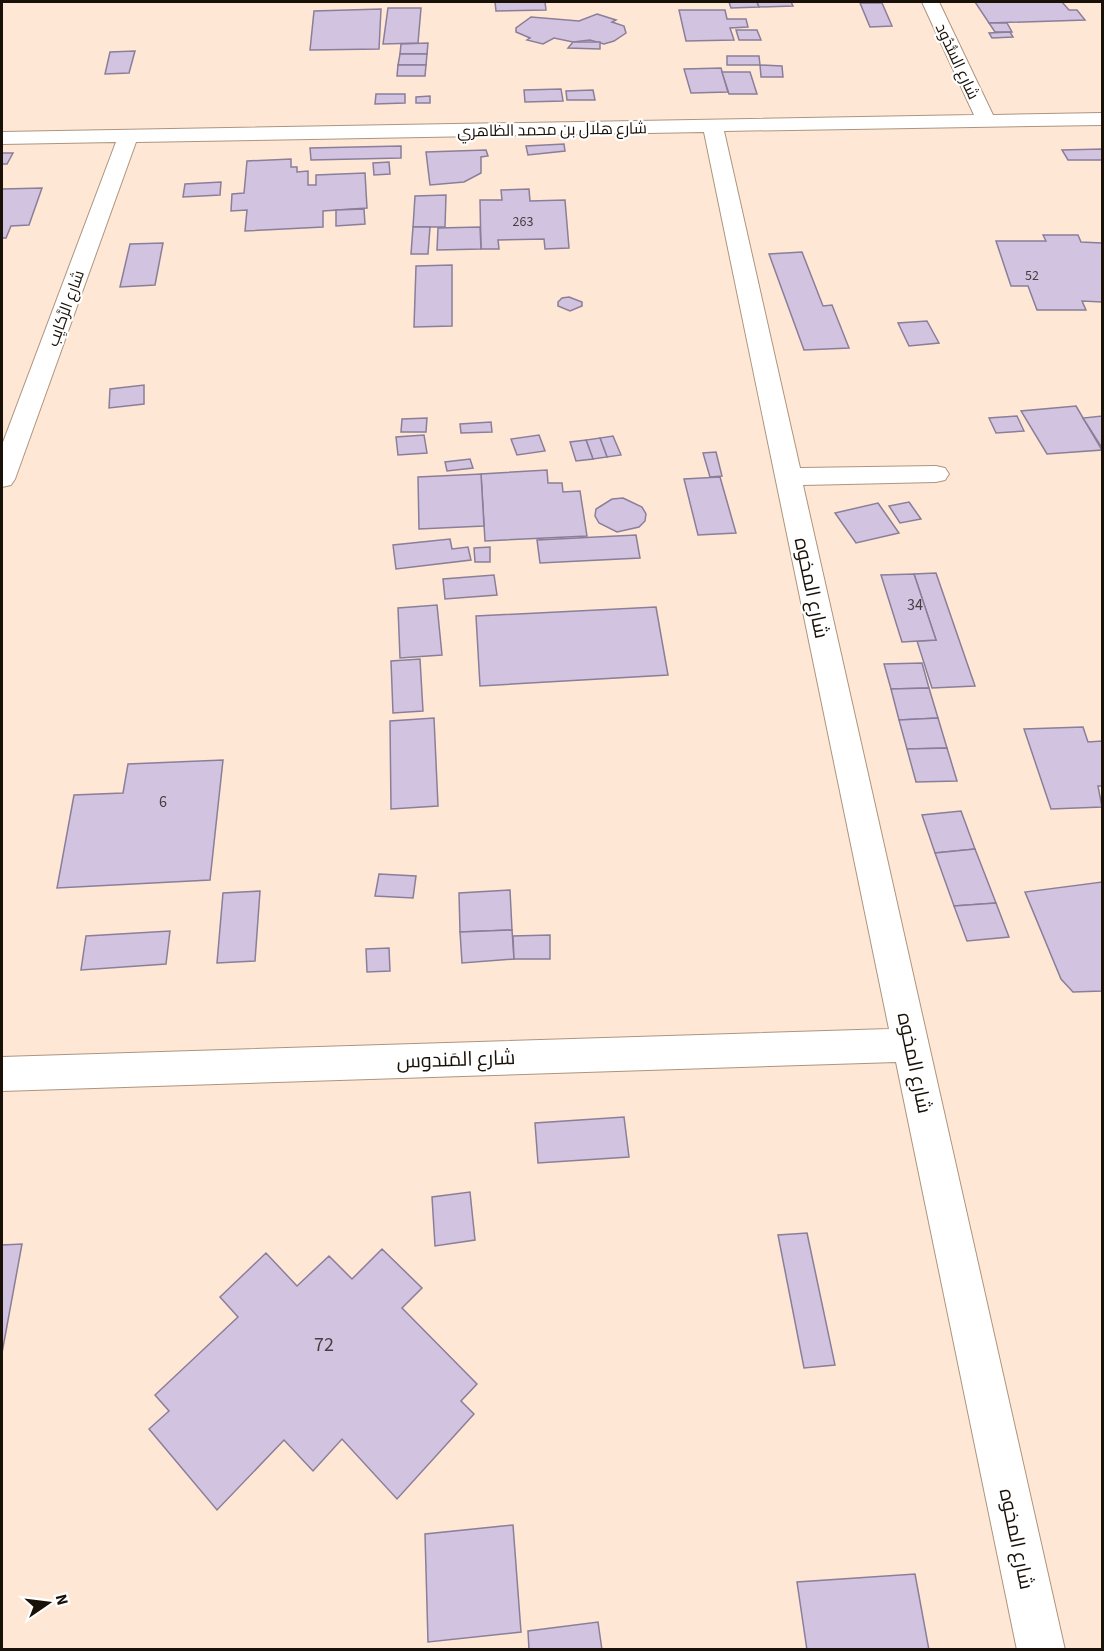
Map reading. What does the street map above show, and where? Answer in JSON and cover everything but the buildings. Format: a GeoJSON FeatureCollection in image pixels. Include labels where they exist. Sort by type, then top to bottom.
{"type":"FeatureCollection","features":[{"type":"Feature","properties":{"kind":"street","name":"شارع السُّدُود"},"geometry":{"type":"LineString","coordinates":[[930,2],[986,120]]}},
{"type":"Feature","properties":{"kind":"street","name":"شارع هلال بن محمد الظاهري"},"geometry":{"type":"LineString","coordinates":[[2,138],[713,127],[1102,118]]}},
{"type":"Feature","properties":{"kind":"street","name":"شارع المخوه"},"geometry":{"type":"LineString","coordinates":[[713,127],[1041,1650]]}},
{"type":"Feature","properties":{"kind":"street","name":"شارع الرَّكايِب"},"geometry":{"type":"LineString","coordinates":[[2,479],[128,136]]}},
{"type":"Feature","properties":{"kind":"street"},"geometry":{"type":"LineString","coordinates":[[788,477],[936,474]]}},
{"type":"Feature","properties":{"kind":"street","name":"شارع المَندوس"},"geometry":{"type":"LineString","coordinates":[[2,1074],[911,1045]]}}]}
